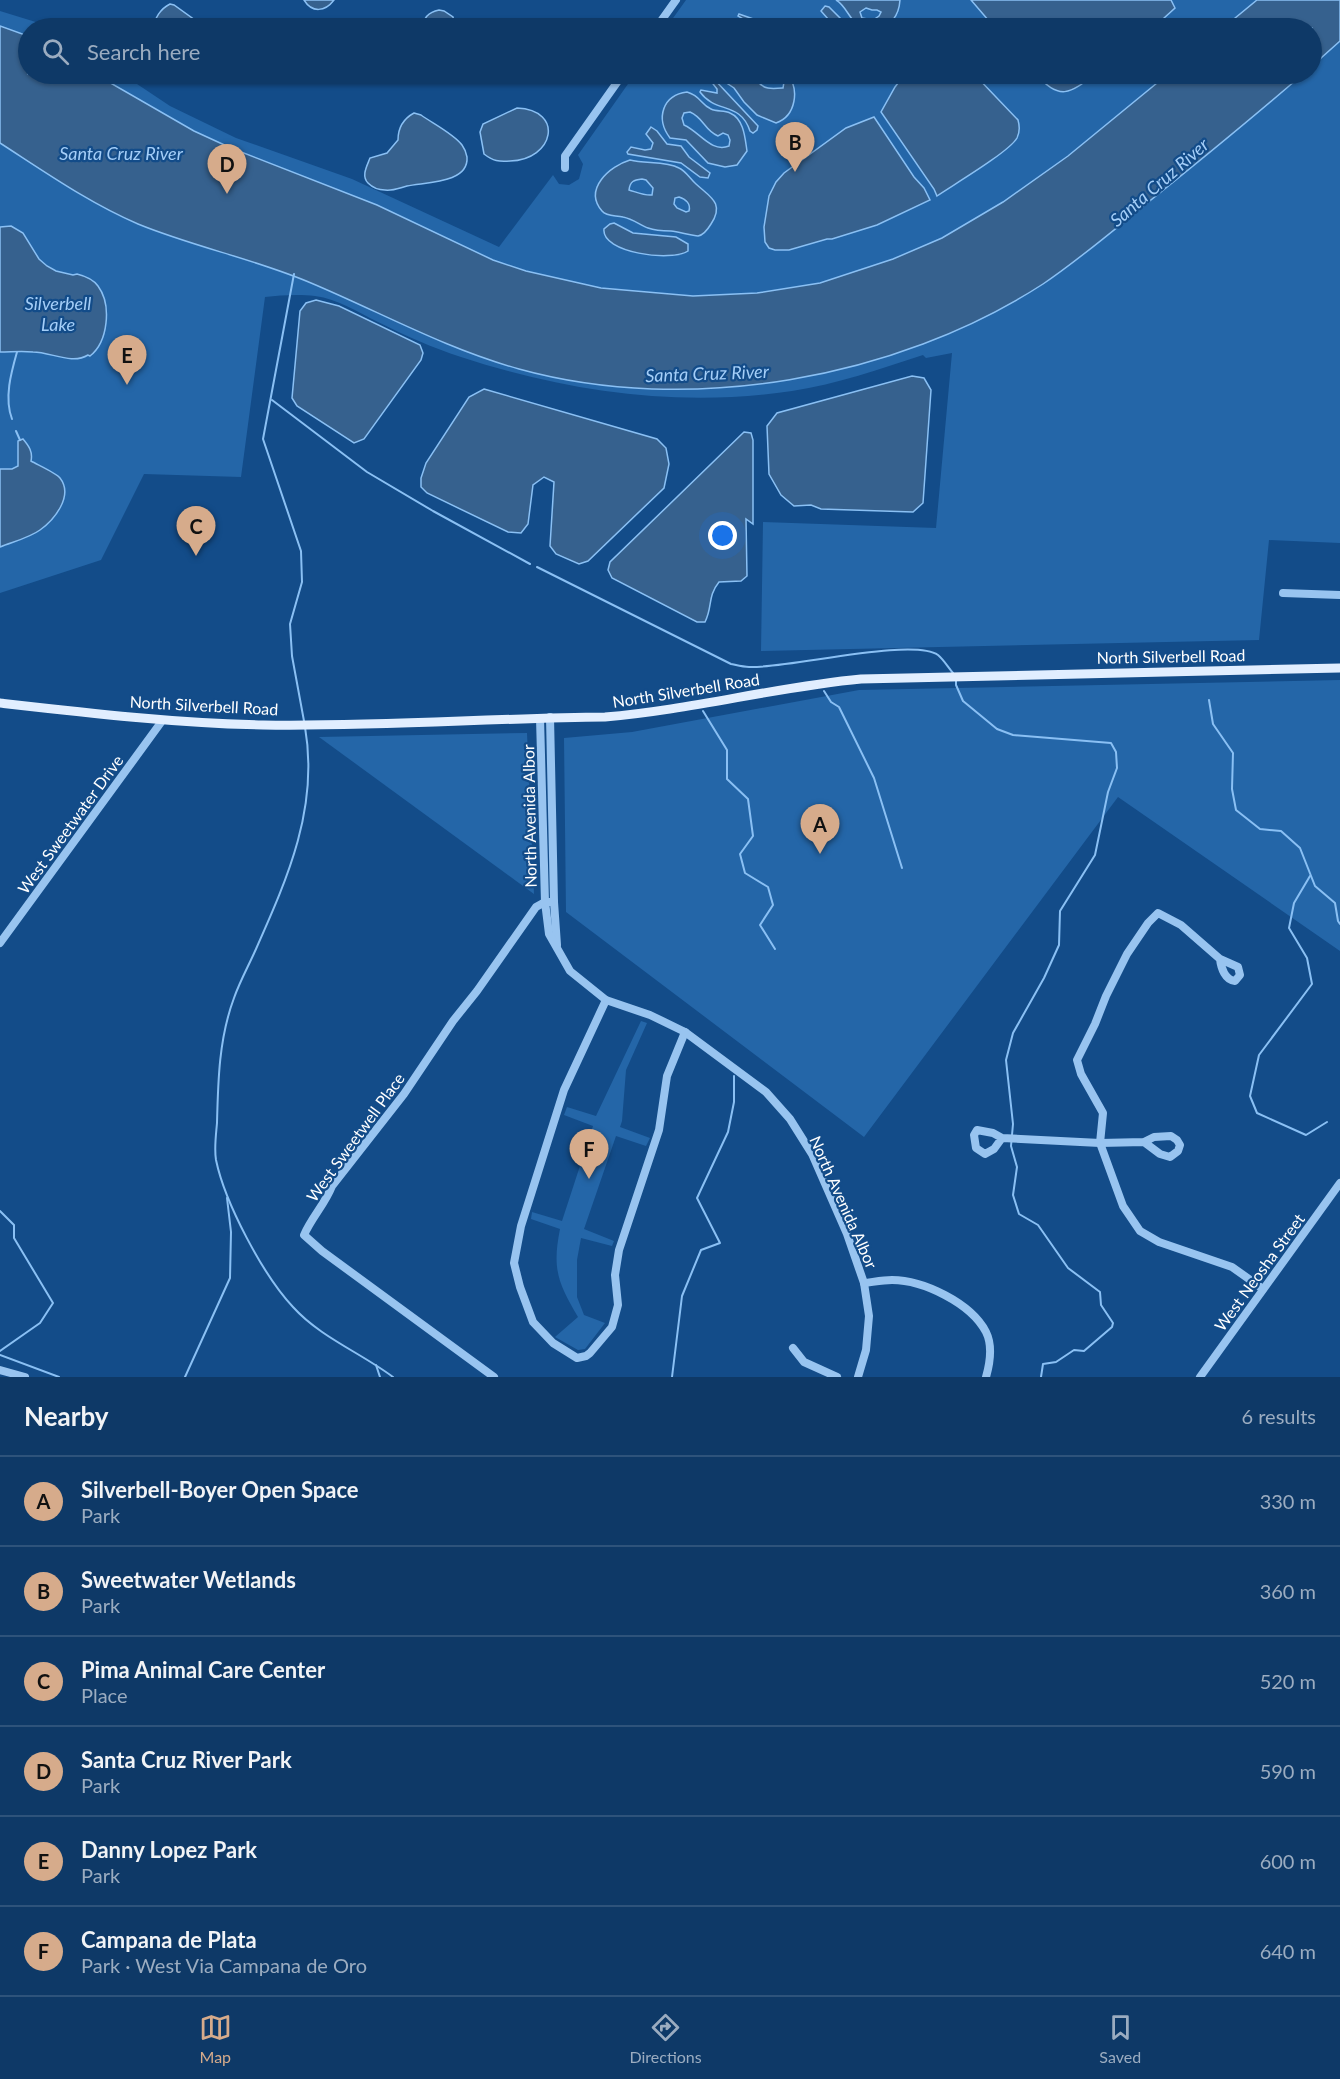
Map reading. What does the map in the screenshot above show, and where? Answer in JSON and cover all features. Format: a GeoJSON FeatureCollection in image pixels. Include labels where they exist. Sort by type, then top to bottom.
{"type":"FeatureCollection","features":[{"type":"Feature","properties":{"kind":"main road","name":"North Silverbell Road"},"geometry":{"type":"LineString","coordinates":[[0,703],[162,721],[265,725],[605,717],[643,714],[816,683],[861,678],[1340,668]]}},
{"type":"Feature","properties":{"kind":"street"},"geometry":{"type":"LineString","coordinates":[[663,18],[676,0]]}},
{"type":"Feature","properties":{"kind":"street"},"geometry":{"type":"LineString","coordinates":[[565,168],[564,156],[616,84]]}},
{"type":"Feature","properties":{"kind":"street"},"geometry":{"type":"LineString","coordinates":[[1283,593],[1340,595]]}},
{"type":"Feature","properties":{"kind":"street","name":"North Avenida Albor"},"geometry":{"type":"LineString","coordinates":[[545,718],[557,947]]}},
{"type":"Feature","properties":{"kind":"street","name":"North Avenida Albor"},"geometry":{"type":"LineString","coordinates":[[545,718],[543,857],[544,902],[549,934],[570,971],[606,1000],[650,1015],[685,1032],[766,1092],[790,1119],[812,1154],[847,1234],[864,1283],[869,1316],[866,1350],[858,1377]]}},
{"type":"Feature","properties":{"kind":"street","name":"West Sweetwater Drive"},"geometry":{"type":"LineString","coordinates":[[0,943],[162,721]]}},
{"type":"Feature","properties":{"kind":"street"},"geometry":{"type":"LineString","coordinates":[[543,857],[553,856]]}},
{"type":"Feature","properties":{"kind":"street"},"geometry":{"type":"LineString","coordinates":[[544,902],[554,903]]}},
{"type":"Feature","properties":{"kind":"street","name":"West Sweetwell Place"},"geometry":{"type":"LineString","coordinates":[[494,1377],[304,1236],[311,1220],[326,1202],[332,1186],[404,1094],[453,1021],[536,907],[544,902]]}},
{"type":"Feature","properties":{"kind":"street"},"geometry":{"type":"LineString","coordinates":[[1220,959],[1181,925],[1158,913],[1127,954],[1077,1060],[1081,1074],[1103,1113],[1100,1143],[1123,1206],[1140,1232],[1159,1242],[1232,1267],[1263,1289]]}},
{"type":"Feature","properties":{"kind":"street"},"geometry":{"type":"LineString","coordinates":[[606,1000],[564,1090],[521,1226],[514,1263],[533,1322],[553,1343],[577,1358],[590,1353],[612,1327],[618,1305],[615,1275],[619,1250],[659,1130],[667,1076],[685,1032]]}},
{"type":"Feature","properties":{"kind":"street"},"geometry":{"type":"LineString","coordinates":[[1002,1138],[1100,1143],[1144,1142]]}},
{"type":"Feature","properties":{"kind":"street","name":"West Neosha Street"},"geometry":{"type":"LineString","coordinates":[[1200,1377],[1340,1183]]}},
{"type":"Feature","properties":{"kind":"street"},"geometry":{"type":"LineString","coordinates":[[864,1283],[892,1280],[916,1283],[943,1294],[974,1316],[986,1332],[989,1343],[990,1361],[986,1377]]}},
{"type":"Feature","properties":{"kind":"street"},"geometry":{"type":"LineString","coordinates":[[793,1348],[804,1362],[837,1377]]}},
{"type":"Feature","properties":{"kind":"street"},"geometry":{"type":"LineString","coordinates":[[0,1370],[25,1377]]}},
{"type":"Feature","properties":{"kind":"shaded area"},"geometry":{"type":"Polygon","coordinates":[[[686,0],[1340,0],[1340,543],[1269,540],[1259,640],[761,651],[763,522],[936,528],[952,353],[926,358],[923,355],[875,371],[792,391],[708,398],[625,394],[542,379],[461,357],[408,336],[340,303],[303,295],[265,297],[241,477],[144,474],[101,560],[0,593],[0,11],[23,18],[18,18],[18,84],[137,84],[170,106],[236,138],[352,179],[499,247],[553,175],[559,184],[569,185],[579,179],[583,164],[578,155],[628,84],[1322,84],[1322,18],[673,18],[686,0]]]}},
{"type":"Feature","properties":{"kind":"shaded area"},"geometry":{"type":"Polygon","coordinates":[[[1340,680],[1340,951],[1118,797],[864,1137],[566,912],[564,738],[632,732],[859,690],[1340,680]]]}},
{"type":"Feature","properties":{"kind":"shaded area"},"geometry":{"type":"Polygon","coordinates":[[[527,733],[534,894],[319,737],[527,733]]]}},
{"type":"Feature","properties":{"kind":"shaded area"},"geometry":{"type":"Polygon","coordinates":[[[641,1021],[647,1023],[626,1070],[620,1127],[650,1138],[646,1146],[616,1136],[584,1229],[614,1241],[612,1246],[581,1238],[577,1260],[577,1297],[584,1315],[605,1323],[585,1349],[578,1350],[555,1337],[578,1317],[558,1275],[557,1255],[560,1229],[531,1219],[532,1212],[562,1221],[593,1126],[564,1115],[567,1107],[596,1116],[641,1021]]]}},
{"type":"Feature","properties":{"kind":"water"},"geometry":{"type":"Polygon","coordinates":[[[304,0],[334,0],[323,9],[315,9],[304,0]]]}},
{"type":"Feature","properties":{"kind":"water"},"geometry":{"type":"Polygon","coordinates":[[[836,0],[900,0],[894,18],[876,18],[881,12],[866,8],[860,12],[862,18],[852,18],[836,0]]]}},
{"type":"Feature","properties":{"kind":"water"},"geometry":{"type":"Polygon","coordinates":[[[971,0],[1171,0],[1175,8],[1164,18],[986,18],[971,0]]]}},
{"type":"Feature","properties":{"kind":"water"},"geometry":{"type":"Polygon","coordinates":[[[1257,0],[1340,0],[1340,41],[1322,57],[1322,18],[1235,18],[1257,0]]]}},
{"type":"Feature","properties":{"kind":"water"},"geometry":{"type":"Polygon","coordinates":[[[170,4],[174,5],[192,18],[156,18],[170,4]]]}},
{"type":"Feature","properties":{"kind":"water"},"geometry":{"type":"Polygon","coordinates":[[[825,6],[829,7],[840,18],[827,18],[821,11],[825,6]]]}},
{"type":"Feature","properties":{"kind":"water"},"geometry":{"type":"Polygon","coordinates":[[[444,11],[453,18],[426,18],[432,12],[444,11]]]}},
{"type":"Feature","properties":{"kind":"water"},"geometry":{"type":"Polygon","coordinates":[[[739,14],[750,18],[741,18],[738,16],[739,14]]]}},
{"type":"Feature","properties":{"kind":"water","name":"Santa Cruz River"},"geometry":{"type":"Polygon","coordinates":[[[0,26],[18,32],[18,84],[112,84],[194,131],[231,148],[377,205],[493,260],[526,271],[601,288],[693,296],[757,293],[820,283],[893,259],[942,238],[1003,202],[1068,156],[1156,84],[1291,84],[1081,257],[1043,284],[985,317],[923,344],[857,365],[790,380],[721,388],[652,389],[584,383],[492,361],[439,341],[290,275],[138,224],[102,207],[0,143],[0,26]]]}},
{"type":"Feature","properties":{"kind":"water"},"geometry":{"type":"Polygon","coordinates":[[[713,84],[719,84],[758,126],[757,130],[753,133],[750,131],[740,115],[706,99],[700,92],[701,90],[717,93],[713,84]]]}},
{"type":"Feature","properties":{"kind":"water"},"geometry":{"type":"Polygon","coordinates":[[[728,84],[760,84],[775,89],[783,88],[784,84],[793,84],[794,102],[788,115],[776,123],[757,115],[728,84]]]}},
{"type":"Feature","properties":{"kind":"water"},"geometry":{"type":"Polygon","coordinates":[[[897,84],[984,84],[1018,120],[1019,134],[1012,144],[992,160],[937,196],[881,112],[897,84]]]}},
{"type":"Feature","properties":{"kind":"water"},"geometry":{"type":"Polygon","coordinates":[[[1045,84],[1081,84],[1065,92],[1045,84]]]}},
{"type":"Feature","properties":{"kind":"water"},"geometry":{"type":"Polygon","coordinates":[[[687,92],[713,110],[735,116],[743,129],[747,151],[737,165],[725,167],[708,163],[686,140],[670,138],[665,130],[662,115],[667,103],[679,94],[687,92]],[[690,112],[684,113],[682,118],[684,125],[717,147],[729,146],[728,135],[723,133],[718,136],[713,133],[690,112]]]}},
{"type":"Feature","properties":{"kind":"water"},"geometry":{"type":"Polygon","coordinates":[[[517,108],[532,111],[542,117],[547,125],[548,135],[544,144],[536,153],[525,159],[503,161],[490,158],[484,154],[480,132],[483,124],[517,108]]]}},
{"type":"Feature","properties":{"kind":"water"},"geometry":{"type":"Polygon","coordinates":[[[414,113],[421,115],[458,141],[467,157],[466,166],[461,172],[444,180],[391,190],[374,187],[365,177],[370,158],[387,153],[398,140],[404,121],[414,113]]]}},
{"type":"Feature","properties":{"kind":"water"},"geometry":{"type":"Polygon","coordinates":[[[874,117],[930,200],[877,225],[832,239],[789,250],[769,248],[765,242],[764,227],[769,196],[776,182],[784,173],[846,128],[874,117]]]}},
{"type":"Feature","properties":{"kind":"water"},"geometry":{"type":"Polygon","coordinates":[[[651,127],[667,144],[681,146],[689,157],[710,173],[708,178],[700,177],[681,163],[628,154],[631,147],[651,149],[653,143],[646,134],[651,127]]]}},
{"type":"Feature","properties":{"kind":"water"},"geometry":{"type":"Polygon","coordinates":[[[630,160],[662,163],[684,171],[711,197],[716,206],[715,217],[707,230],[698,236],[657,230],[627,218],[604,213],[597,203],[597,187],[607,173],[630,160]],[[642,179],[633,182],[629,190],[652,195],[653,188],[642,179]],[[679,197],[675,198],[674,204],[677,208],[689,211],[687,202],[679,197]]]}},
{"type":"Feature","properties":{"kind":"water"},"geometry":{"type":"Polygon","coordinates":[[[614,223],[633,233],[676,237],[688,244],[688,251],[668,256],[625,249],[606,237],[604,229],[614,223]]]}},
{"type":"Feature","properties":{"kind":"water","name":"Silverbell Lake"},"geometry":{"type":"Polygon","coordinates":[[[11,226],[23,233],[39,259],[47,266],[56,271],[86,277],[98,286],[105,303],[106,323],[101,342],[90,356],[75,359],[40,353],[0,352],[0,227],[11,226]]]}},
{"type":"Feature","properties":{"kind":"water"},"geometry":{"type":"Polygon","coordinates":[[[316,300],[339,306],[420,345],[423,353],[421,360],[364,439],[354,443],[297,406],[292,398],[300,311],[306,303],[316,300]]]}},
{"type":"Feature","properties":{"kind":"water"},"geometry":{"type":"Polygon","coordinates":[[[912,376],[924,378],[931,390],[923,503],[913,512],[821,509],[811,505],[794,506],[781,495],[769,474],[767,426],[777,413],[912,376]]]}},
{"type":"Feature","properties":{"kind":"water"},"geometry":{"type":"Polygon","coordinates":[[[484,389],[657,439],[666,448],[669,464],[664,488],[588,561],[579,564],[556,554],[550,546],[554,482],[544,477],[533,485],[528,524],[521,533],[508,532],[427,493],[421,487],[421,478],[426,463],[469,397],[484,389]]]}},
{"type":"Feature","properties":{"kind":"water"},"geometry":{"type":"Polygon","coordinates":[[[744,432],[751,433],[753,440],[753,524],[746,519],[747,576],[741,581],[719,582],[711,597],[705,622],[697,622],[612,578],[608,570],[610,562],[744,432]]]}},
{"type":"Feature","properties":{"kind":"water"},"geometry":{"type":"Polygon","coordinates":[[[23,439],[30,449],[31,461],[60,478],[64,485],[64,500],[56,514],[40,530],[26,538],[0,547],[0,469],[12,469],[18,466],[18,441],[23,439]]]}},
{"type":"Feature","properties":{"kind":"waterway"},"geometry":{"type":"LineString","coordinates":[[294,274],[263,439],[301,551],[302,582],[290,624],[292,656],[304,721]]}},
{"type":"Feature","properties":{"kind":"waterway"},"geometry":{"type":"LineString","coordinates":[[12,419],[8,394],[17,352]]}},
{"type":"Feature","properties":{"kind":"waterway"},"geometry":{"type":"LineString","coordinates":[[272,400],[367,472],[530,564]]}},
{"type":"Feature","properties":{"kind":"waterway"},"geometry":{"type":"LineString","coordinates":[[16,431],[20,440]]}},
{"type":"Feature","properties":{"kind":"waterway"},"geometry":{"type":"LineString","coordinates":[[537,567],[731,664],[747,667],[767,666],[877,651],[924,650],[938,655],[953,673]]}},
{"type":"Feature","properties":{"kind":"waterway"},"geometry":{"type":"LineString","coordinates":[[956,680],[963,701],[997,729],[1013,735],[1111,743],[1116,752],[1117,768],[1108,792],[1095,855],[1060,911],[1059,945],[1044,978],[1013,1033],[1006,1060],[1013,1124],[1011,1146],[1017,1167],[1013,1195],[1019,1214],[1038,1225],[1068,1268],[1100,1292],[1101,1305],[1113,1323],[1112,1327],[1084,1351],[1074,1350],[1056,1362],[1043,1364],[1041,1377]]}},
{"type":"Feature","properties":{"kind":"waterway"},"geometry":{"type":"LineString","coordinates":[[824,691],[831,702],[839,707],[874,778],[902,868]]}},
{"type":"Feature","properties":{"kind":"waterway"},"geometry":{"type":"LineString","coordinates":[[1209,700],[1213,724],[1233,753],[1232,789],[1236,810],[1260,829],[1281,831],[1300,848],[1315,886],[1335,903],[1340,924]]}},
{"type":"Feature","properties":{"kind":"waterway"},"geometry":{"type":"LineString","coordinates":[[703,711],[727,750],[727,779],[748,799],[753,836],[740,854],[745,873],[768,887],[773,905],[760,925],[775,949]]}},
{"type":"Feature","properties":{"kind":"waterway"},"geometry":{"type":"LineString","coordinates":[[305,727],[308,785],[298,841],[279,895],[236,992],[225,1028],[219,1076],[216,1160],[236,1217],[258,1258],[281,1293],[304,1318],[393,1377]]}},
{"type":"Feature","properties":{"kind":"waterway"},"geometry":{"type":"LineString","coordinates":[[1310,876],[1294,903],[1289,928],[1307,958],[1312,984],[1259,1055],[1250,1096],[1257,1113],[1306,1135],[1327,1122]]}},
{"type":"Feature","properties":{"kind":"waterway"},"geometry":{"type":"LineString","coordinates":[[672,1377],[682,1296],[701,1250],[720,1243],[697,1198],[728,1132],[734,1102],[734,1076]]}},
{"type":"Feature","properties":{"kind":"waterway"},"geometry":{"type":"LineString","coordinates":[[185,1377],[230,1278],[231,1232],[227,1198]]}},
{"type":"Feature","properties":{"kind":"waterway"},"geometry":{"type":"LineString","coordinates":[[0,1211],[14,1225],[14,1238],[53,1303],[40,1323],[0,1351]]}},
{"type":"Feature","properties":{"kind":"waterway"},"geometry":{"type":"LineString","coordinates":[[0,1355],[59,1377]]}},
{"type":"Feature","properties":{"kind":"waterway"},"geometry":{"type":"LineString","coordinates":[[376,1365],[380,1377]]}},
{"type":"Feature","properties":{"kind":"place","name":"Sweetwater Wetlands"},"geometry":{"type":"Point","coordinates":[795,172]}},
{"type":"Feature","properties":{"kind":"place","name":"Santa Cruz River Park"},"geometry":{"type":"Point","coordinates":[227,194]}},
{"type":"Feature","properties":{"kind":"place","name":"Danny Lopez Park"},"geometry":{"type":"Point","coordinates":[127,385]}},
{"type":"Feature","properties":{"kind":"place","name":"Pima Animal Care Center"},"geometry":{"type":"Point","coordinates":[196,556]}},
{"type":"Feature","properties":{"kind":"place","name":"Silverbell-Boyer Open Space"},"geometry":{"type":"Point","coordinates":[820,854]}},
{"type":"Feature","properties":{"kind":"place","name":"Campana de Plata"},"geometry":{"type":"Point","coordinates":[589,1179]}}]}
